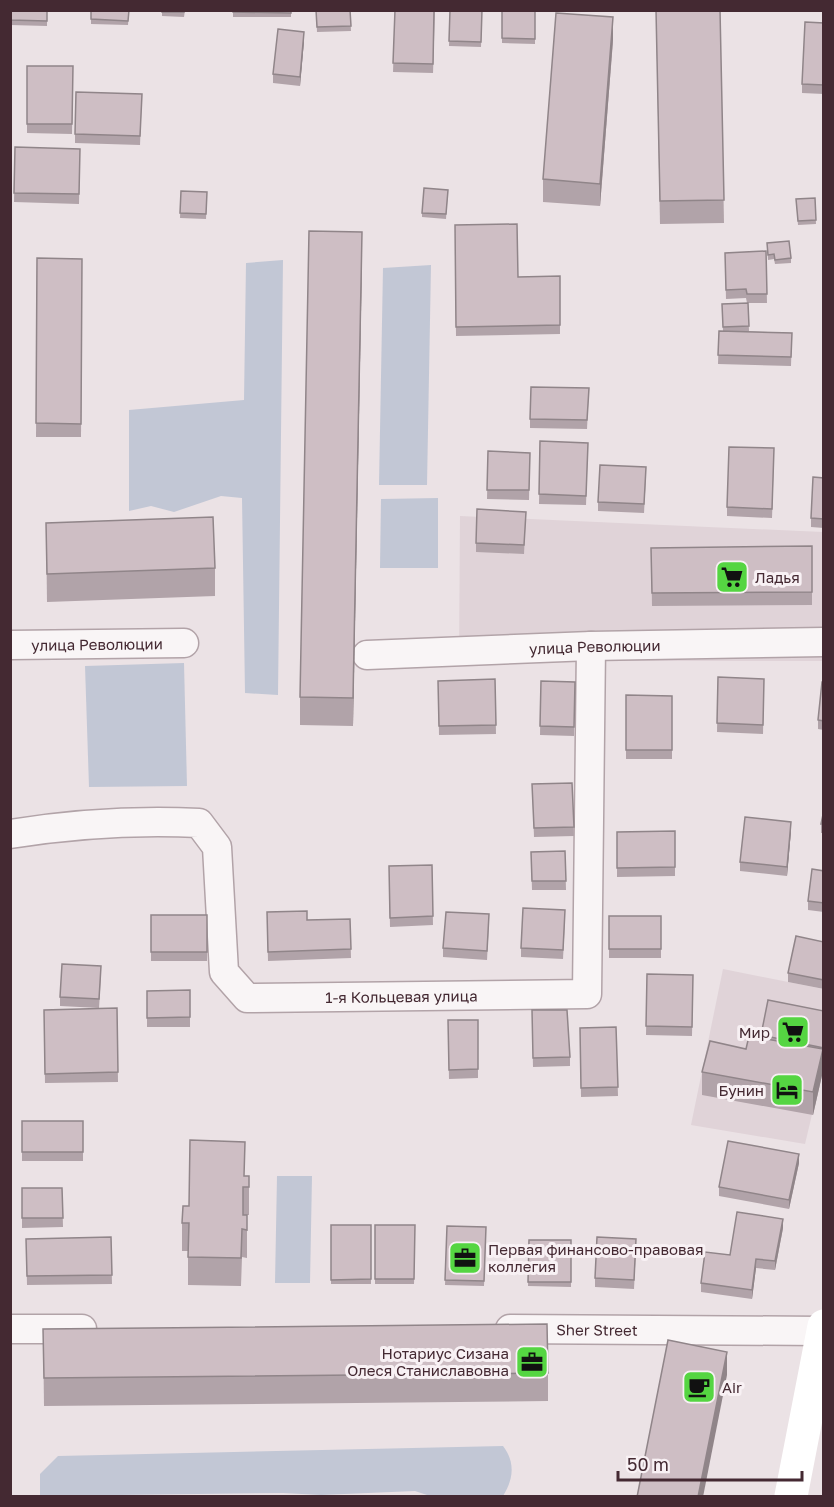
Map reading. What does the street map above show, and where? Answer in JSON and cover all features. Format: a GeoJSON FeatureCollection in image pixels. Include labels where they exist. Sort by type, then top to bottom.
{"type":"FeatureCollection","features":[{"type":"Feature","properties":{"kind":"main road"},"geometry":{"type":"LineString","coordinates":[[791,1497],[823,1328]]}},
{"type":"Feature","properties":{"kind":"street","name":"улица Революции"},"geometry":{"type":"LineString","coordinates":[[367,655],[591,646],[824,642]]}},
{"type":"Feature","properties":{"kind":"street","name":"улица Революции"},"geometry":{"type":"LineString","coordinates":[[10,645],[184,643]]}},
{"type":"Feature","properties":{"kind":"street","name":"1-я Кольцевая улица"},"geometry":{"type":"LineString","coordinates":[[10,834],[149,820],[199,823],[217,847],[224,972],[247,998],[587,994],[591,646]]}},
{"type":"Feature","properties":{"kind":"street","name":"Sher Street"},"geometry":{"type":"LineString","coordinates":[[480,1329],[823,1328]]}},
{"type":"Feature","properties":{"kind":"street"},"geometry":{"type":"LineString","coordinates":[[10,1329],[110,1329]]}},
{"type":"Feature","properties":{"kind":"shaded area"},"geometry":{"type":"Polygon","coordinates":[[[283,260],[278,695],[245,693],[242,498],[221,496],[174,512],[151,506],[129,511],[129,410],[244,400],[246,263],[283,260]]]}},
{"type":"Feature","properties":{"kind":"shaded area"},"geometry":{"type":"Polygon","coordinates":[[[431,265],[427,485],[379,485],[383,268],[431,265]]]}},
{"type":"Feature","properties":{"kind":"shaded area"},"geometry":{"type":"Polygon","coordinates":[[[438,498],[438,568],[380,568],[381,499],[438,498]]]}},
{"type":"Feature","properties":{"kind":"shaded area"},"geometry":{"type":"Polygon","coordinates":[[[460,516],[823,532],[823,661],[459,661],[460,516]]]}},
{"type":"Feature","properties":{"kind":"shaded area"},"geometry":{"type":"Polygon","coordinates":[[[184,663],[187,786],[89,787],[85,666],[184,663]]]}},
{"type":"Feature","properties":{"kind":"shaded area"},"geometry":{"type":"Polygon","coordinates":[[[723,969],[823,989],[823,1068],[805,1144],[691,1125],[723,969]]]}},
{"type":"Feature","properties":{"kind":"shaded area"},"geometry":{"type":"Polygon","coordinates":[[[277,1176],[312,1176],[310,1283],[275,1283],[277,1176]]]}},
{"type":"Feature","properties":{"kind":"shaded area"},"geometry":{"type":"Polygon","coordinates":[[[503,1446],[510,1459],[512,1471],[503,1496],[430,1496],[415,1491],[321,1495],[283,1493],[40,1496],[40,1474],[58,1456],[503,1446]]]}},
{"type":"Feature","properties":{"kind":"building"},"geometry":{"type":"Polygon","coordinates":[[[10,10],[47,10],[47,21],[10,20],[10,10]]]}},
{"type":"Feature","properties":{"kind":"building"},"geometry":{"type":"Polygon","coordinates":[[[91,10],[129,10],[128,21],[91,19],[91,10]]]}},
{"type":"Feature","properties":{"kind":"building"},"geometry":{"type":"Polygon","coordinates":[[[162,10],[184,10],[184,12],[162,12],[162,10]]]}},
{"type":"Feature","properties":{"kind":"building"},"geometry":{"type":"Polygon","coordinates":[[[233,10],[291,10],[291,13],[233,12],[233,10]]]}},
{"type":"Feature","properties":{"kind":"building"},"geometry":{"type":"Polygon","coordinates":[[[316,10],[350,10],[351,26],[317,27],[316,10]]]}},
{"type":"Feature","properties":{"kind":"building"},"geometry":{"type":"Polygon","coordinates":[[[395,10],[434,10],[433,64],[393,63],[395,10]]]}},
{"type":"Feature","properties":{"kind":"building"},"geometry":{"type":"Polygon","coordinates":[[[450,10],[482,10],[481,42],[449,41],[450,10]]]}},
{"type":"Feature","properties":{"kind":"building"},"geometry":{"type":"Polygon","coordinates":[[[502,10],[535,10],[535,39],[502,38],[502,10]]]}},
{"type":"Feature","properties":{"kind":"building"},"geometry":{"type":"Polygon","coordinates":[[[656,10],[720,10],[724,200],[660,201],[656,10]]]}},
{"type":"Feature","properties":{"kind":"building"},"geometry":{"type":"Polygon","coordinates":[[[556,13],[613,17],[600,184],[543,179],[556,13]]]}},
{"type":"Feature","properties":{"kind":"building"},"geometry":{"type":"Polygon","coordinates":[[[805,22],[824,23],[824,85],[802,84],[805,22]]]}},
{"type":"Feature","properties":{"kind":"building"},"geometry":{"type":"Polygon","coordinates":[[[278,29],[304,32],[300,77],[273,74],[278,29]]]}},
{"type":"Feature","properties":{"kind":"building"},"geometry":{"type":"Polygon","coordinates":[[[27,66],[73,66],[72,124],[27,124],[27,66]]]}},
{"type":"Feature","properties":{"kind":"building"},"geometry":{"type":"Polygon","coordinates":[[[76,92],[142,94],[140,136],[75,134],[76,92]]]}},
{"type":"Feature","properties":{"kind":"building"},"geometry":{"type":"Polygon","coordinates":[[[15,147],[80,149],[79,194],[14,193],[15,147]]]}},
{"type":"Feature","properties":{"kind":"building"},"geometry":{"type":"Polygon","coordinates":[[[424,188],[448,190],[446,214],[422,213],[424,188]]]}},
{"type":"Feature","properties":{"kind":"building"},"geometry":{"type":"Polygon","coordinates":[[[181,191],[207,192],[206,214],[180,213],[181,191]]]}},
{"type":"Feature","properties":{"kind":"building"},"geometry":{"type":"Polygon","coordinates":[[[815,198],[816,220],[798,221],[796,199],[815,198]]]}},
{"type":"Feature","properties":{"kind":"building"},"geometry":{"type":"Polygon","coordinates":[[[517,224],[518,277],[560,276],[560,325],[456,327],[455,225],[517,224]]]}},
{"type":"Feature","properties":{"kind":"building"},"geometry":{"type":"Polygon","coordinates":[[[309,231],[362,232],[353,698],[300,697],[309,231]]]}},
{"type":"Feature","properties":{"kind":"building"},"geometry":{"type":"Polygon","coordinates":[[[789,241],[791,258],[775,260],[774,254],[768,255],[767,243],[789,241]]]}},
{"type":"Feature","properties":{"kind":"building"},"geometry":{"type":"Polygon","coordinates":[[[766,251],[767,294],[747,294],[746,289],[726,290],[725,253],[766,251]]]}},
{"type":"Feature","properties":{"kind":"building"},"geometry":{"type":"Polygon","coordinates":[[[37,258],[82,259],[81,424],[36,423],[37,258]]]}},
{"type":"Feature","properties":{"kind":"building"},"geometry":{"type":"Polygon","coordinates":[[[748,303],[749,326],[723,327],[722,304],[748,303]]]}},
{"type":"Feature","properties":{"kind":"building"},"geometry":{"type":"Polygon","coordinates":[[[719,331],[792,333],[791,357],[718,355],[719,331]]]}},
{"type":"Feature","properties":{"kind":"building"},"geometry":{"type":"Polygon","coordinates":[[[531,387],[589,388],[587,420],[530,419],[531,387]]]}},
{"type":"Feature","properties":{"kind":"building"},"geometry":{"type":"Polygon","coordinates":[[[540,441],[588,443],[586,496],[539,494],[540,441]]]}},
{"type":"Feature","properties":{"kind":"building"},"geometry":{"type":"Polygon","coordinates":[[[729,447],[774,448],[772,509],[727,507],[729,447]]]}},
{"type":"Feature","properties":{"kind":"building"},"geometry":{"type":"Polygon","coordinates":[[[488,451],[530,453],[529,490],[487,490],[488,451]]]}},
{"type":"Feature","properties":{"kind":"building"},"geometry":{"type":"Polygon","coordinates":[[[600,465],[646,467],[644,504],[598,502],[600,465]]]}},
{"type":"Feature","properties":{"kind":"building"},"geometry":{"type":"Polygon","coordinates":[[[813,477],[824,478],[824,519],[811,518],[813,477]]]}},
{"type":"Feature","properties":{"kind":"building"},"geometry":{"type":"Polygon","coordinates":[[[477,509],[526,512],[524,545],[476,543],[477,509]]]}},
{"type":"Feature","properties":{"kind":"building"},"geometry":{"type":"Polygon","coordinates":[[[213,517],[215,568],[47,574],[46,523],[213,517]]]}},
{"type":"Feature","properties":{"kind":"building","name":"Ладья"},"geometry":{"type":"Polygon","coordinates":[[[812,546],[812,592],[652,593],[651,548],[812,546]]]}},
{"type":"Feature","properties":{"kind":"building"},"geometry":{"type":"Polygon","coordinates":[[[718,677],[764,679],[763,725],[717,723],[718,677]]]}},
{"type":"Feature","properties":{"kind":"building"},"geometry":{"type":"Polygon","coordinates":[[[495,679],[496,725],[439,726],[438,681],[495,679]]]}},
{"type":"Feature","properties":{"kind":"building"},"geometry":{"type":"Polygon","coordinates":[[[541,681],[575,682],[574,727],[540,726],[541,681]]]}},
{"type":"Feature","properties":{"kind":"building"},"geometry":{"type":"Polygon","coordinates":[[[822,682],[824,682],[824,721],[818,720],[822,682]]]}},
{"type":"Feature","properties":{"kind":"building"},"geometry":{"type":"Polygon","coordinates":[[[626,695],[672,696],[672,750],[626,750],[626,695]]]}},
{"type":"Feature","properties":{"kind":"building"},"geometry":{"type":"Polygon","coordinates":[[[572,783],[574,827],[534,828],[532,784],[572,783]]]}},
{"type":"Feature","properties":{"kind":"building"},"geometry":{"type":"Polygon","coordinates":[[[745,817],[791,822],[787,867],[740,862],[745,817]]]}},
{"type":"Feature","properties":{"kind":"building"},"geometry":{"type":"Polygon","coordinates":[[[675,831],[675,867],[617,868],[617,832],[675,831]]]}},
{"type":"Feature","properties":{"kind":"building"},"geometry":{"type":"Polygon","coordinates":[[[565,851],[566,881],[532,881],[531,852],[565,851]]]}},
{"type":"Feature","properties":{"kind":"building"},"geometry":{"type":"Polygon","coordinates":[[[432,865],[433,916],[390,918],[389,866],[432,865]]]}},
{"type":"Feature","properties":{"kind":"building"},"geometry":{"type":"Polygon","coordinates":[[[812,869],[824,871],[824,903],[808,901],[812,869]]]}},
{"type":"Feature","properties":{"kind":"building"},"geometry":{"type":"Polygon","coordinates":[[[523,908],[565,910],[563,950],[521,948],[523,908]]]}},
{"type":"Feature","properties":{"kind":"building"},"geometry":{"type":"Polygon","coordinates":[[[307,911],[307,920],[350,919],[351,949],[268,952],[267,912],[307,911]]]}},
{"type":"Feature","properties":{"kind":"building"},"geometry":{"type":"Polygon","coordinates":[[[446,912],[489,914],[487,951],[443,948],[446,912]]]}},
{"type":"Feature","properties":{"kind":"building"},"geometry":{"type":"Polygon","coordinates":[[[151,915],[207,915],[207,952],[151,952],[151,915]]]}},
{"type":"Feature","properties":{"kind":"building"},"geometry":{"type":"Polygon","coordinates":[[[609,916],[661,916],[661,949],[609,949],[609,916]]]}},
{"type":"Feature","properties":{"kind":"building"},"geometry":{"type":"Polygon","coordinates":[[[796,936],[824,942],[824,980],[788,973],[796,936]]]}},
{"type":"Feature","properties":{"kind":"building"},"geometry":{"type":"Polygon","coordinates":[[[62,964],[101,966],[99,999],[60,997],[62,964]]]}},
{"type":"Feature","properties":{"kind":"building"},"geometry":{"type":"Polygon","coordinates":[[[647,974],[693,975],[692,1027],[646,1026],[647,974]]]}},
{"type":"Feature","properties":{"kind":"building"},"geometry":{"type":"Polygon","coordinates":[[[190,990],[190,1017],[147,1018],[147,991],[190,990]]]}},
{"type":"Feature","properties":{"kind":"building","name":"Мир"},"geometry":{"type":"Polygon","coordinates":[[[768,1000],[824,1011],[824,1048],[761,1035],[768,1000]]]}},
{"type":"Feature","properties":{"kind":"building"},"geometry":{"type":"Polygon","coordinates":[[[117,1008],[118,1072],[45,1074],[44,1010],[117,1008]]]}},
{"type":"Feature","properties":{"kind":"building"},"geometry":{"type":"Polygon","coordinates":[[[532,1010],[567,1010],[570,1057],[533,1058],[532,1010]]]}},
{"type":"Feature","properties":{"kind":"building"},"geometry":{"type":"Polygon","coordinates":[[[448,1020],[478,1020],[478,1069],[449,1070],[448,1020]]]}},
{"type":"Feature","properties":{"kind":"building"},"geometry":{"type":"Polygon","coordinates":[[[616,1027],[618,1087],[581,1088],[580,1028],[616,1027]]]}},
{"type":"Feature","properties":{"kind":"building"},"geometry":{"type":"Polygon","coordinates":[[[749,1036],[823,1049],[813,1092],[702,1072],[710,1041],[746,1049],[749,1036]]]}},
{"type":"Feature","properties":{"kind":"building"},"geometry":{"type":"Polygon","coordinates":[[[22,1121],[83,1121],[83,1152],[22,1152],[22,1121]]]}},
{"type":"Feature","properties":{"kind":"building"},"geometry":{"type":"Polygon","coordinates":[[[190,1140],[245,1142],[244,1176],[249,1176],[249,1187],[243,1187],[243,1215],[247,1215],[247,1230],[242,1229],[241,1258],[188,1257],[189,1223],[182,1223],[183,1206],[189,1206],[190,1140]]]}},
{"type":"Feature","properties":{"kind":"building"},"geometry":{"type":"Polygon","coordinates":[[[728,1141],[799,1154],[789,1200],[719,1187],[728,1141]]]}},
{"type":"Feature","properties":{"kind":"building"},"geometry":{"type":"Polygon","coordinates":[[[22,1188],[62,1188],[63,1218],[22,1218],[22,1188]]]}},
{"type":"Feature","properties":{"kind":"building"},"geometry":{"type":"Polygon","coordinates":[[[737,1212],[783,1219],[775,1261],[756,1259],[752,1290],[701,1283],[705,1252],[730,1255],[737,1212]]]}},
{"type":"Feature","properties":{"kind":"building"},"geometry":{"type":"Polygon","coordinates":[[[331,1225],[371,1225],[371,1279],[331,1280],[331,1225]]]}},
{"type":"Feature","properties":{"kind":"building"},"geometry":{"type":"Polygon","coordinates":[[[375,1225],[415,1225],[414,1279],[375,1279],[375,1225]]]}},
{"type":"Feature","properties":{"kind":"building","name":"Первая финансово-правовая коллегия"},"geometry":{"type":"Polygon","coordinates":[[[447,1226],[486,1227],[484,1281],[445,1280],[447,1226]]]}},
{"type":"Feature","properties":{"kind":"building"},"geometry":{"type":"Polygon","coordinates":[[[111,1237],[112,1275],[27,1276],[26,1239],[111,1237]]]}},
{"type":"Feature","properties":{"kind":"building"},"geometry":{"type":"Polygon","coordinates":[[[597,1237],[636,1239],[634,1280],[595,1278],[597,1237]]]}},
{"type":"Feature","properties":{"kind":"building"},"geometry":{"type":"Polygon","coordinates":[[[529,1240],[571,1240],[571,1282],[528,1282],[529,1240]]]}},
{"type":"Feature","properties":{"kind":"building"},"geometry":{"type":"Polygon","coordinates":[[[547,1324],[548,1373],[44,1378],[43,1329],[547,1324]]]}},
{"type":"Feature","properties":{"kind":"building"},"geometry":{"type":"Polygon","coordinates":[[[668,1340],[727,1352],[698,1497],[637,1497],[668,1340]]]}},
{"type":"Feature","properties":{"kind":"place","name":"Ладья"},"geometry":{"type":"Point","coordinates":[732,577]}},
{"type":"Feature","properties":{"kind":"place","name":"Мир"},"geometry":{"type":"Point","coordinates":[793,1032]}},
{"type":"Feature","properties":{"kind":"place","name":"Бунин"},"geometry":{"type":"Point","coordinates":[787,1090]}},
{"type":"Feature","properties":{"kind":"place","name":"Первая финансово-правовая коллегия"},"geometry":{"type":"Point","coordinates":[465,1258]}},
{"type":"Feature","properties":{"kind":"place","name":"Нотариус Сизана Олеся Станиславовна"},"geometry":{"type":"Point","coordinates":[532,1362]}},
{"type":"Feature","properties":{"kind":"place","name":"Air"},"geometry":{"type":"Point","coordinates":[699,1387]}}]}
